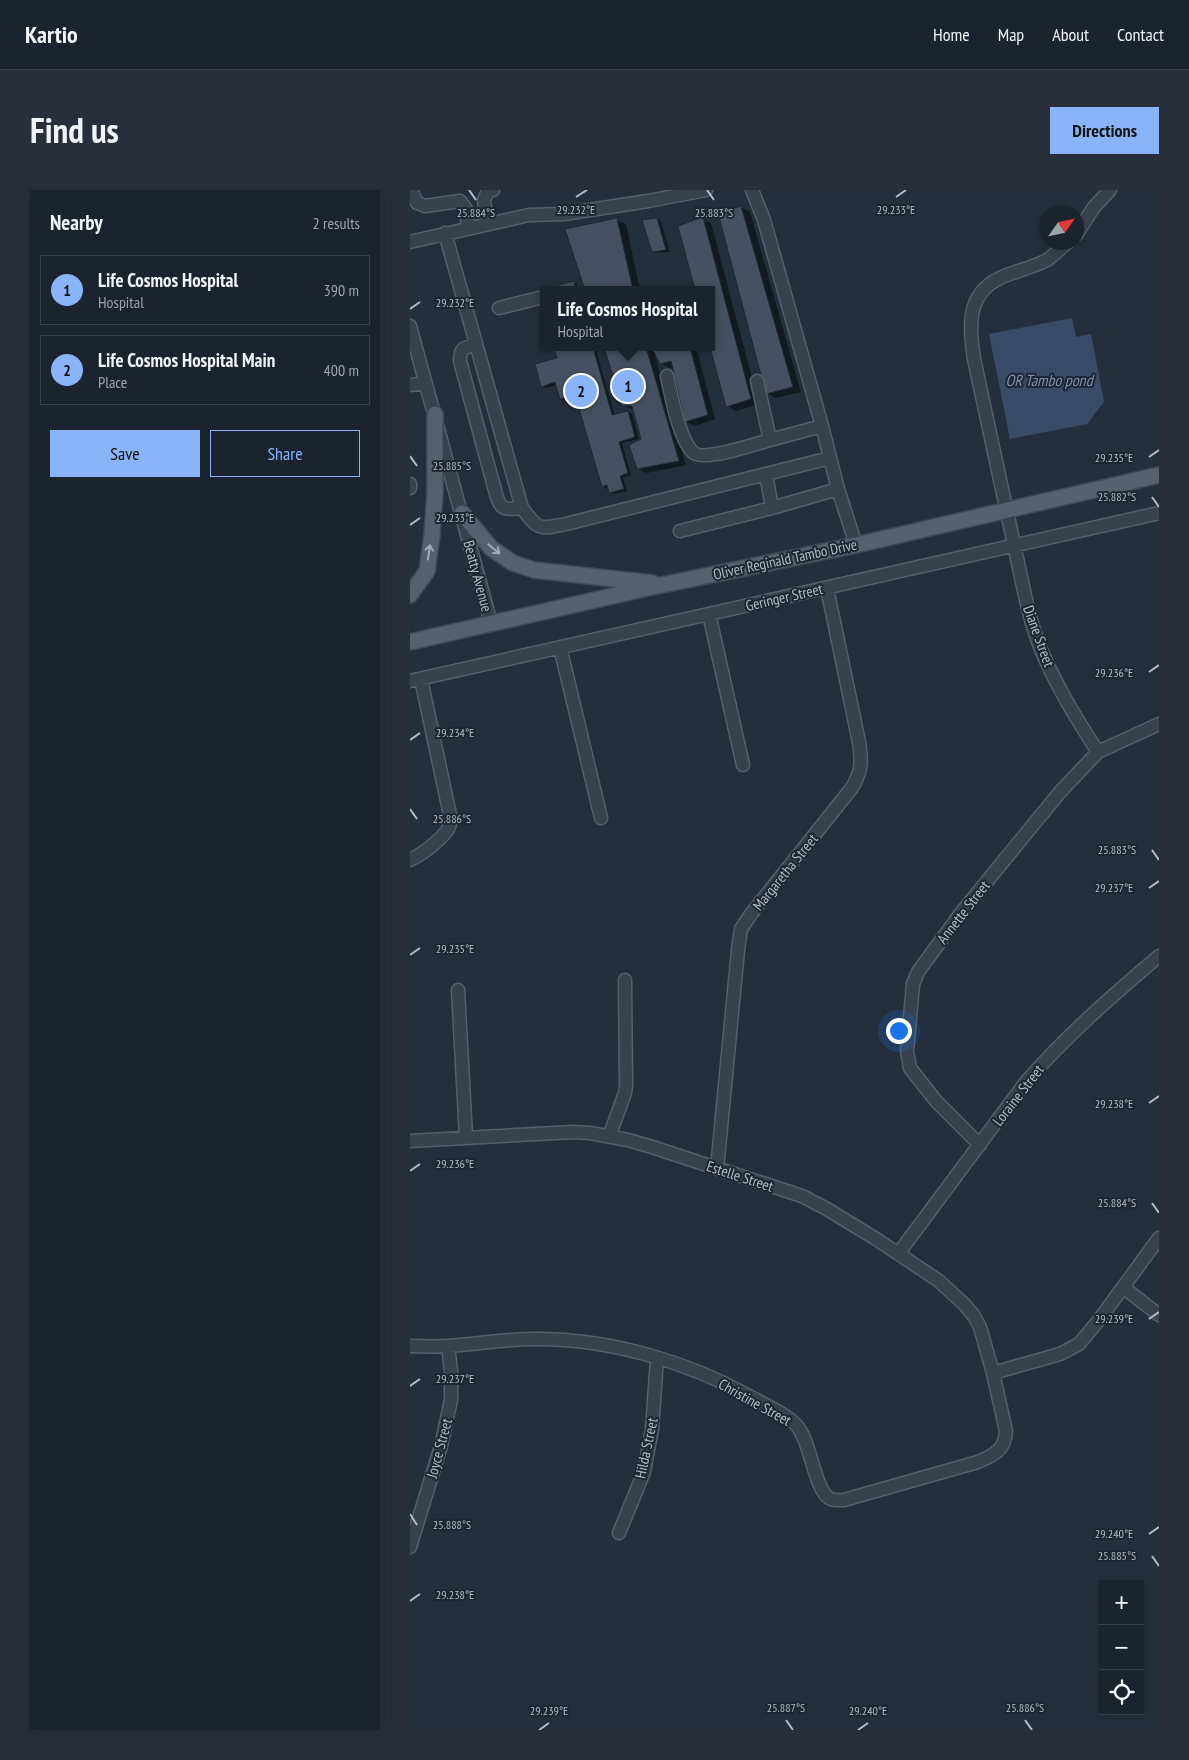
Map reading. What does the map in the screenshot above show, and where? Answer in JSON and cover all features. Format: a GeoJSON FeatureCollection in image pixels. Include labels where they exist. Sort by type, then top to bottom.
{"type":"FeatureCollection","features":[{"type":"Feature","properties":{"kind":"main road"},"geometry":{"type":"LineString","coordinates":[[410,595],[427,571],[432,535],[435,493],[435,414]]}},
{"type":"Feature","properties":{"kind":"main road","name":"Oliver Reginald Tambo Drive"},"geometry":{"type":"LineString","coordinates":[[410,642],[666,584],[856,545],[1159,475]]}},
{"type":"Feature","properties":{"kind":"main road"},"geometry":{"type":"LineString","coordinates":[[462,513],[491,548],[513,563],[534,570],[666,584]]}},
{"type":"Feature","properties":{"kind":"street"},"geometry":{"type":"LineString","coordinates":[[412,190],[417,203],[425,206],[460,201],[466,209],[468,228]]}},
{"type":"Feature","properties":{"kind":"street"},"geometry":{"type":"LineString","coordinates":[[487,224],[484,200],[488,191],[493,190]]}},
{"type":"Feature","properties":{"kind":"street"},"geometry":{"type":"LineString","coordinates":[[410,242],[529,215],[564,214],[706,190]]}},
{"type":"Feature","properties":{"kind":"street"},"geometry":{"type":"LineString","coordinates":[[752,190],[764,220],[838,490],[856,545]]}},
{"type":"Feature","properties":{"kind":"street"},"geometry":{"type":"LineString","coordinates":[[1084,223],[1094,207],[1110,190]]}},
{"type":"Feature","properties":{"kind":"street"},"geometry":{"type":"LineString","coordinates":[[445,233],[522,508],[534,524],[539,527],[545,528],[566,524],[830,458]]}},
{"type":"Feature","properties":{"kind":"street","name":"Diane Street"},"geometry":{"type":"LineString","coordinates":[[1058,250],[1047,259],[1000,278],[986,286],[976,299],[970,333],[1024,592],[1040,647],[1069,704],[1098,752]]}},
{"type":"Feature","properties":{"kind":"street"},"geometry":{"type":"LineString","coordinates":[[498,308],[540,298]]}},
{"type":"Feature","properties":{"kind":"street","name":"Beatty Avenue"},"geometry":{"type":"LineString","coordinates":[[410,326],[491,623]]}},
{"type":"Feature","properties":{"kind":"street"},"geometry":{"type":"LineString","coordinates":[[476,344],[462,349],[460,361],[498,500],[501,507],[505,509],[522,508]]}},
{"type":"Feature","properties":{"kind":"street"},"geometry":{"type":"LineString","coordinates":[[667,376],[679,426],[686,443],[694,454],[713,455],[822,426]]}},
{"type":"Feature","properties":{"kind":"street"},"geometry":{"type":"LineString","coordinates":[[757,381],[770,440]]}},
{"type":"Feature","properties":{"kind":"street"},"geometry":{"type":"LineString","coordinates":[[410,386],[425,383]]}},
{"type":"Feature","properties":{"kind":"street"},"geometry":{"type":"LineString","coordinates":[[766,474],[772,508]]}},
{"type":"Feature","properties":{"kind":"street"},"geometry":{"type":"LineString","coordinates":[[680,531],[838,490]]}},
{"type":"Feature","properties":{"kind":"street","name":"Geringer Street"},"geometry":{"type":"LineString","coordinates":[[416,680],[1159,513]]}},
{"type":"Feature","properties":{"kind":"street","name":"Margaretha Street"},"geometry":{"type":"LineString","coordinates":[[717,1169],[739,938],[742,929],[751,914],[851,790],[859,775],[862,759],[860,742],[826,588]]}},
{"type":"Feature","properties":{"kind":"street"},"geometry":{"type":"LineString","coordinates":[[710,614],[743,765]]}},
{"type":"Feature","properties":{"kind":"street"},"geometry":{"type":"LineString","coordinates":[[560,647],[601,818]]}},
{"type":"Feature","properties":{"kind":"street"},"geometry":{"type":"LineString","coordinates":[[410,860],[441,838],[450,826],[450,815],[416,680]]}},
{"type":"Feature","properties":{"kind":"street","name":"Annette Street"},"geometry":{"type":"LineString","coordinates":[[980,1145],[936,1101],[910,1068],[907,1051],[913,984],[923,963],[961,913],[1060,792],[1098,752],[1159,724]]}},
{"type":"Feature","properties":{"kind":"street","name":"Loraine Street"},"geometry":{"type":"LineString","coordinates":[[898,1254],[1042,1063],[1159,956]]}},
{"type":"Feature","properties":{"kind":"street"},"geometry":{"type":"LineString","coordinates":[[609,1136],[626,1085],[625,980]]}},
{"type":"Feature","properties":{"kind":"street"},"geometry":{"type":"LineString","coordinates":[[458,990],[466,1137]]}},
{"type":"Feature","properties":{"kind":"street","name":"Estelle Street"},"geometry":{"type":"LineString","coordinates":[[410,1141],[573,1132],[609,1136],[652,1147],[802,1196],[827,1209],[898,1254],[939,1281],[953,1293],[974,1316],[985,1340],[993,1373]]}},
{"type":"Feature","properties":{"kind":"street"},"geometry":{"type":"LineString","coordinates":[[993,1373],[1060,1354],[1079,1344],[1099,1320],[1159,1238]]}},
{"type":"Feature","properties":{"kind":"street"},"geometry":{"type":"LineString","coordinates":[[1123,1287],[1159,1315]]}},
{"type":"Feature","properties":{"kind":"street","name":"Christine Street"},"geometry":{"type":"LineString","coordinates":[[410,1346],[448,1346],[540,1339],[575,1340],[611,1346],[705,1375],[725,1384],[795,1424],[802,1434],[822,1490],[829,1498],[838,1500],[844,1500],[978,1462],[1000,1449],[1006,1440],[1006,1431],[993,1373]]}},
{"type":"Feature","properties":{"kind":"street","name":"Joyce Street"},"geometry":{"type":"LineString","coordinates":[[410,1547],[441,1446],[451,1400],[451,1371],[448,1346]]}},
{"type":"Feature","properties":{"kind":"street","name":"Hilda Street"},"geometry":{"type":"LineString","coordinates":[[619,1533],[644,1472],[652,1429],[657,1359]]}},
{"type":"Feature","properties":{"kind":"water","name":"OR Tambo pond"},"geometry":{"type":"Polygon","coordinates":[[[1072,318],[1076,337],[1091,334],[1104,402],[1087,424],[1010,439],[989,334],[1072,318]]]}},
{"type":"Feature","properties":{"kind":"building"},"geometry":{"type":"Polygon","coordinates":[[[741,206],[793,387],[766,394],[718,213],[741,206]]]}},
{"type":"Feature","properties":{"kind":"building"},"geometry":{"type":"Polygon","coordinates":[[[703,217],[751,399],[726,407],[711,351],[715,351],[715,286],[694,286],[678,226],[703,217]]]}},
{"type":"Feature","properties":{"kind":"building"},"geometry":{"type":"Polygon","coordinates":[[[617,218],[632,286],[584,286],[565,229],[617,218]]]}},
{"type":"Feature","properties":{"kind":"building"},"geometry":{"type":"Polygon","coordinates":[[[657,218],[666,250],[652,252],[642,220],[657,218]]]}},
{"type":"Feature","properties":{"kind":"building"},"geometry":{"type":"Polygon","coordinates":[[[574,281],[575,286],[558,286],[574,281]]]}},
{"type":"Feature","properties":{"kind":"building"},"geometry":{"type":"Polygon","coordinates":[[[554,351],[594,351],[612,415],[628,411],[635,437],[619,442],[628,473],[620,476],[624,489],[609,493],[607,485],[602,487],[575,395],[560,399],[555,382],[541,387],[535,364],[557,358],[554,351]]]}},
{"type":"Feature","properties":{"kind":"building"},"geometry":{"type":"Polygon","coordinates":[[[605,351],[647,351],[679,461],[637,469],[629,445],[641,439],[632,406],[622,406],[605,351]]]}},
{"type":"Feature","properties":{"kind":"building"},"geometry":{"type":"Polygon","coordinates":[[[654,351],[691,351],[708,415],[685,422],[671,361],[660,364],[654,351]]]}},
{"type":"Feature","properties":{"kind":"place","name":"Life Cosmos Hospital"},"geometry":{"type":"Point","coordinates":[628,386]}},
{"type":"Feature","properties":{"kind":"place","name":"Life Cosmos Hospital Main"},"geometry":{"type":"Point","coordinates":[581,391]}}]}
